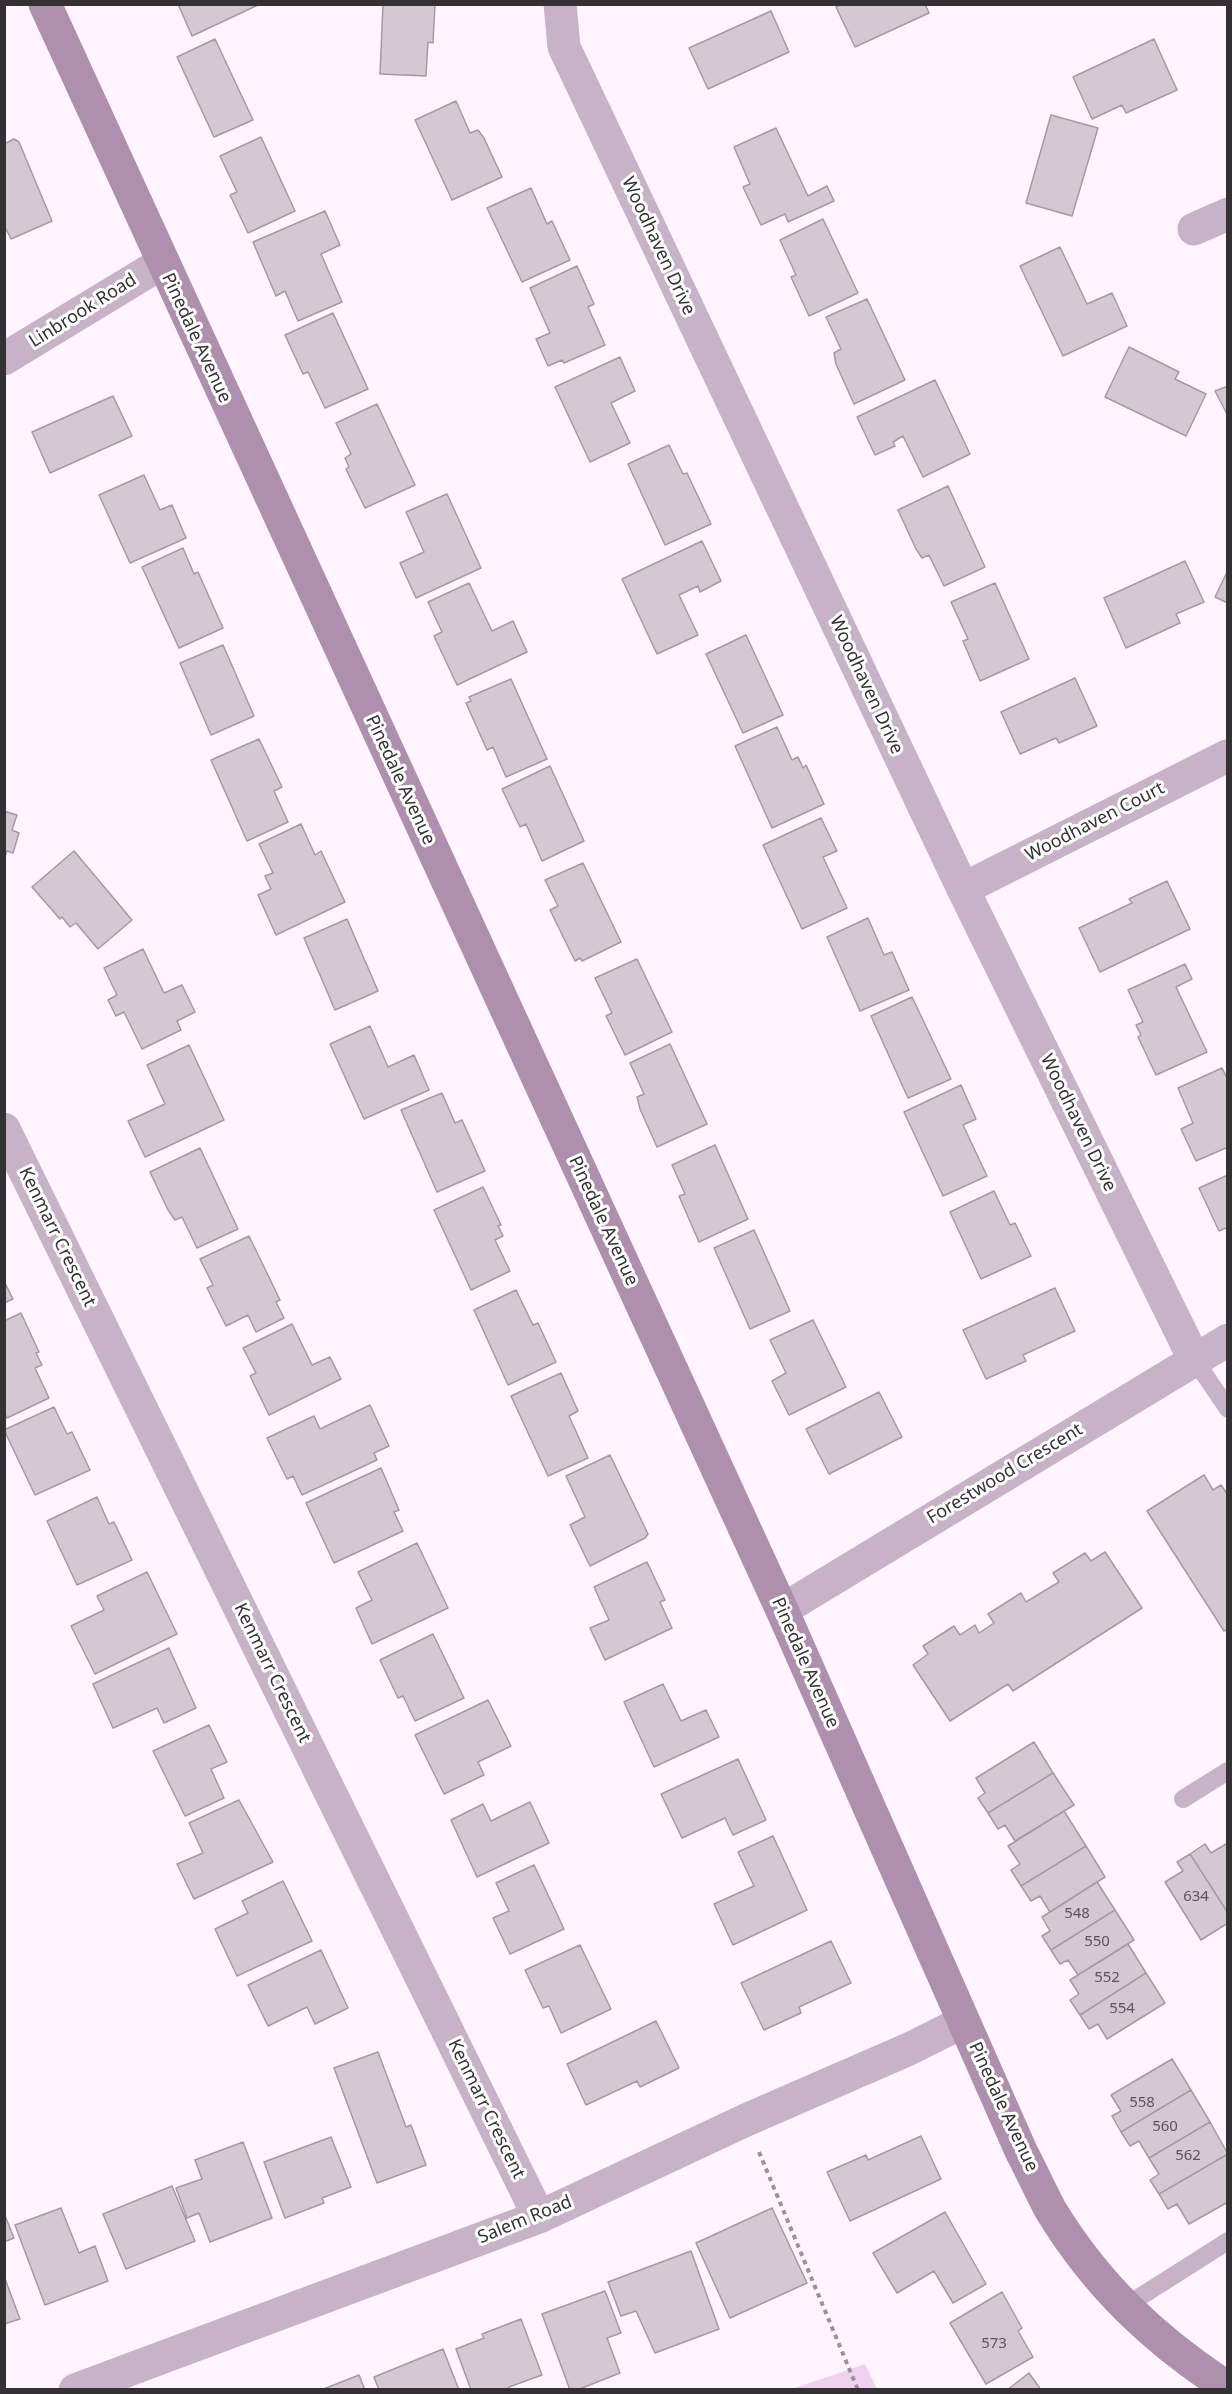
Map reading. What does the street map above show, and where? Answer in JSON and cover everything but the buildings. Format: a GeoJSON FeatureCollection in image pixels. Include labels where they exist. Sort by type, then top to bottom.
{"type":"FeatureCollection","features":[{"type":"Feature","properties":{"kind":"street","name":"Pinedale Avenue"},"geometry":{"type":"LineString","coordinates":[[45,4],[782,1610],[1022,2151],[1051,2209],[1094,2270],[1124,2307],[1173,2350],[1227,2388]]}},
{"type":"Feature","properties":{"kind":"street","name":"Woodhaven Drive"},"geometry":{"type":"LineString","coordinates":[[560,4],[564,47],[963,889],[1194,1359]]}},
{"type":"Feature","properties":{"kind":"street"},"geometry":{"type":"LineString","coordinates":[[1194,229],[1227,214]]}},
{"type":"Feature","properties":{"kind":"street","name":"Linbrook Road"},"geometry":{"type":"LineString","coordinates":[[4,359],[162,262]]}},
{"type":"Feature","properties":{"kind":"street","name":"Woodhaven Court"},"geometry":{"type":"LineString","coordinates":[[963,889],[1227,756]]}},
{"type":"Feature","properties":{"kind":"street","name":"Kenmarr Crescent"},"geometry":{"type":"LineString","coordinates":[[4,1129],[539,2217]]}},
{"type":"Feature","properties":{"kind":"street","name":"Forestwood Crescent"},"geometry":{"type":"LineString","coordinates":[[782,1610],[1227,1340]]}},
{"type":"Feature","properties":{"kind":"street","name":"Salem Road"},"geometry":{"type":"LineString","coordinates":[[75,2390],[539,2217],[746,2120],[909,2049],[963,2022]]}},
{"type":"Feature","properties":{"kind":"lane"},"geometry":{"type":"LineString","coordinates":[[1194,1359],[1227,1408]]}},
{"type":"Feature","properties":{"kind":"lane"},"geometry":{"type":"LineString","coordinates":[[1183,1798],[1227,1771]]}},
{"type":"Feature","properties":{"kind":"lane"},"geometry":{"type":"LineString","coordinates":[[1124,2307],[1227,2241]]}},
{"type":"Feature","properties":{"kind":"path"},"geometry":{"type":"LineString","coordinates":[[746,2120],[858,2390]]}},
{"type":"Feature","properties":{"kind":"shaded area"},"geometry":{"type":"Polygon","coordinates":[[[865,2364],[877,2389],[792,2389],[865,2364]]]}}]}
